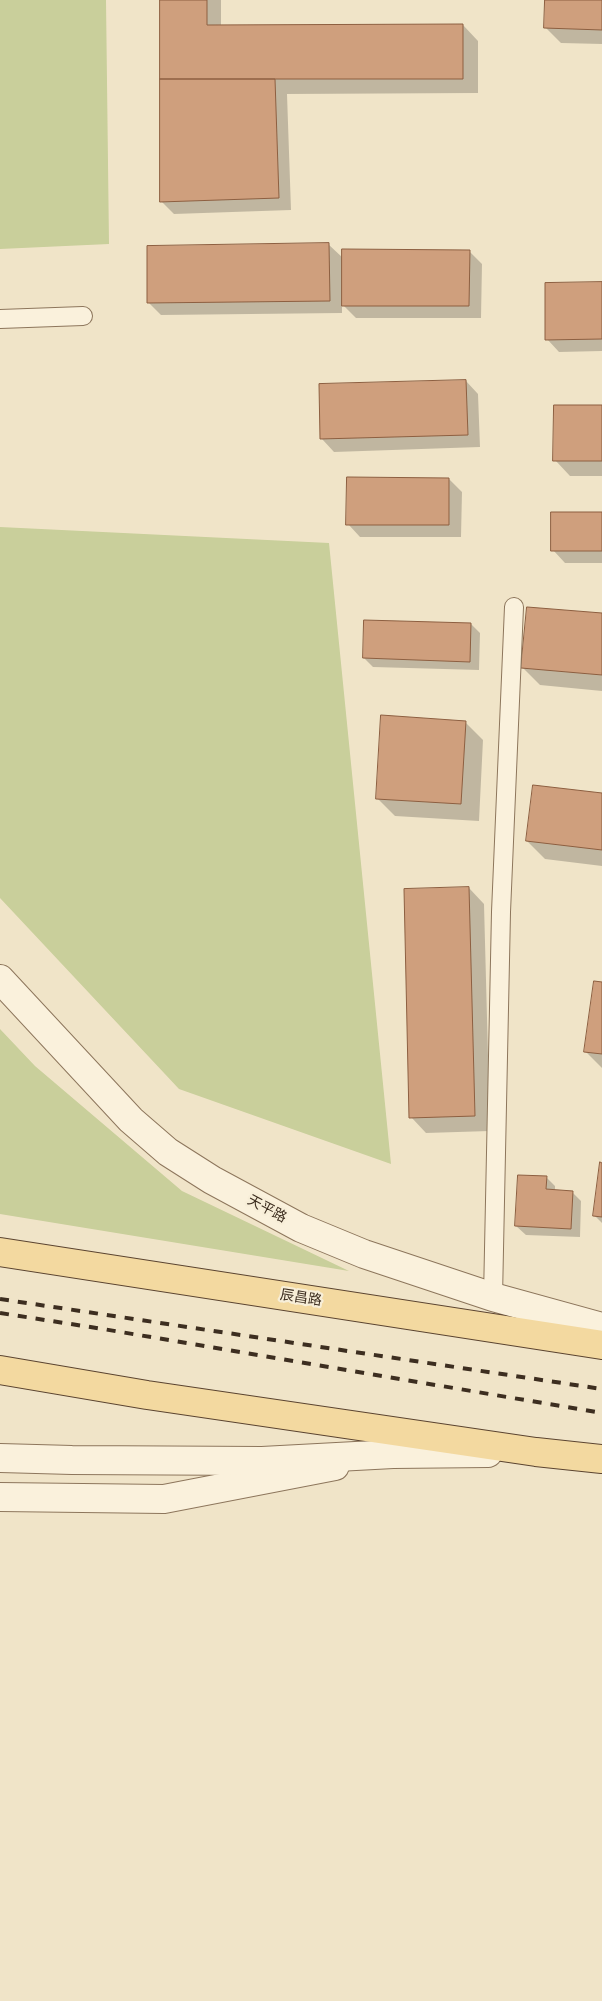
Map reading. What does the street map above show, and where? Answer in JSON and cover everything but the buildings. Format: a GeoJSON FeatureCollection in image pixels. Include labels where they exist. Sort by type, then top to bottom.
{"type":"FeatureCollection","features":[{"type":"Feature","properties":{"kind":"main road","name":"辰昌路"},"geometry":{"type":"LineString","coordinates":[[0,1252],[602,1345]]}},
{"type":"Feature","properties":{"kind":"main road"},"geometry":{"type":"LineString","coordinates":[[0,1370],[147,1395],[536,1452],[602,1459]]}},
{"type":"Feature","properties":{"kind":"street","name":"天平路"},"geometry":{"type":"LineString","coordinates":[[0,979],[131,1120],[168,1152],[212,1180],[301,1228],[373,1257],[493,1297],[602,1327]]}},
{"type":"Feature","properties":{"kind":"street"},"geometry":{"type":"LineString","coordinates":[[0,1458],[262,1461],[393,1454],[536,1452]]}},
{"type":"Feature","properties":{"kind":"street"},"geometry":{"type":"LineString","coordinates":[[0,1497],[164,1499],[393,1454]]}},
{"type":"Feature","properties":{"kind":"lane"},"geometry":{"type":"LineString","coordinates":[[0,319],[83,316]]}},
{"type":"Feature","properties":{"kind":"lane"},"geometry":{"type":"LineString","coordinates":[[493,1297],[501,912],[514,607]]}},
{"type":"Feature","properties":{"kind":"green space"},"geometry":{"type":"Polygon","coordinates":[[[0,0],[106,0],[109,244],[0,249],[0,0]]]}},
{"type":"Feature","properties":{"kind":"green space"},"geometry":{"type":"Polygon","coordinates":[[[0,527],[329,543],[391,1164],[179,1089],[0,898],[0,527]]]}},
{"type":"Feature","properties":{"kind":"green space"},"geometry":{"type":"Polygon","coordinates":[[[0,1029],[35,1066],[182,1191],[349,1271],[0,1214],[0,1029]]]}},
{"type":"Feature","properties":{"kind":"railway"},"geometry":{"type":"LineString","coordinates":[[0,1299],[602,1389]]}},
{"type":"Feature","properties":{"kind":"railway"},"geometry":{"type":"LineString","coordinates":[[0,1313],[602,1413]]}}]}
